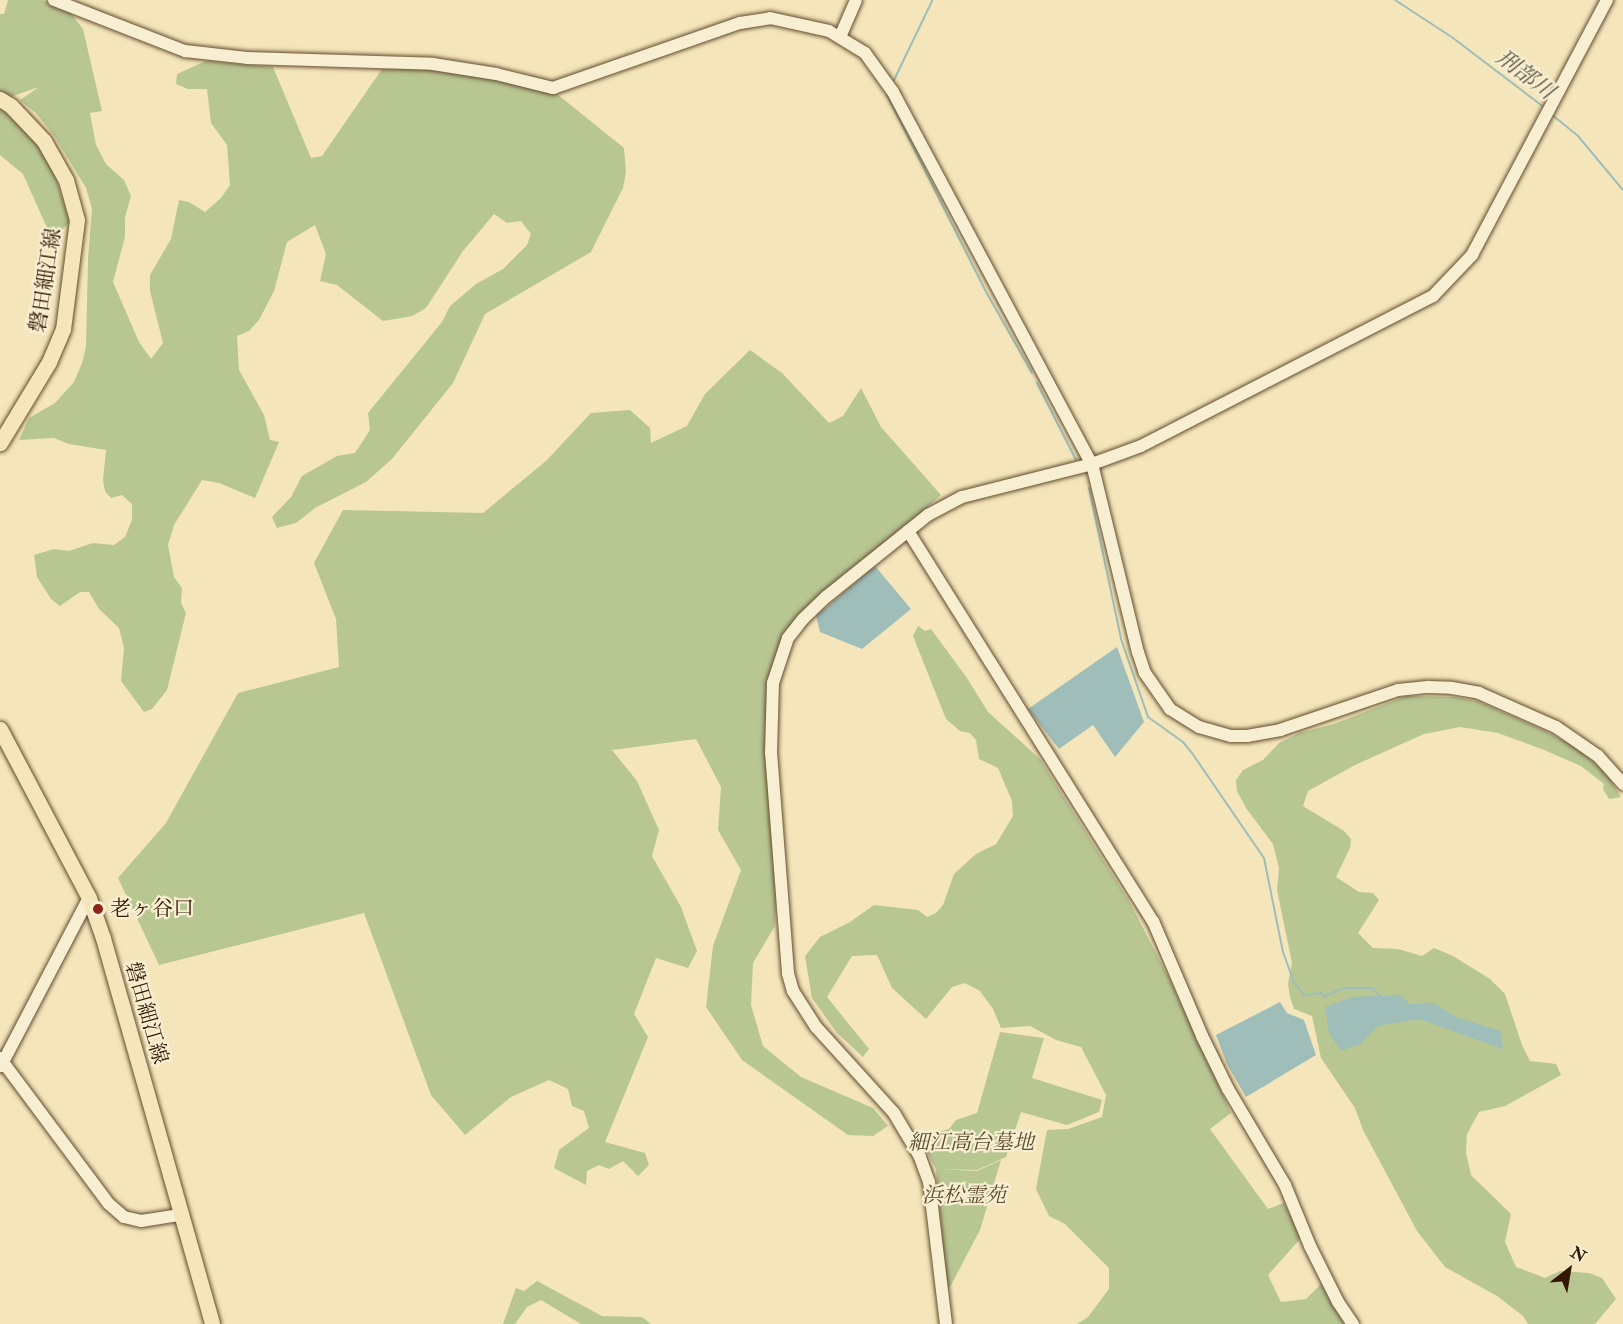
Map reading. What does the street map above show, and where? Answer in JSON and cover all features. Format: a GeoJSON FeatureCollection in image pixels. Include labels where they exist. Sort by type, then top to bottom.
{"type":"FeatureCollection","features":[{"type":"Feature","properties":{"kind":"main road","name":"磐田細江線"},"geometry":{"type":"LineString","coordinates":[[0,99],[11,106],[44,141],[66,180],[77,220],[63,329],[49,362],[0,443]]}},
{"type":"Feature","properties":{"kind":"main road","name":"磐田細江線"},"geometry":{"type":"LineString","coordinates":[[0,729],[89,898],[103,938],[179,1215],[212,1324]]}},
{"type":"Feature","properties":{"kind":"street"},"geometry":{"type":"LineString","coordinates":[[54,0],[185,51],[247,58],[434,64],[496,74],[553,88],[722,27],[756,20],[770,18],[790,21],[820,28],[840,37],[865,54],[893,92],[1092,464],[1142,663],[1155,690],[1170,709],[1217,733],[1246,736],[1280,730],[1398,690],[1428,687],[1452,688],[1479,693],[1556,728],[1598,756],[1623,784]]}},
{"type":"Feature","properties":{"kind":"street"},"geometry":{"type":"LineString","coordinates":[[840,37],[856,0]]}},
{"type":"Feature","properties":{"kind":"street"},"geometry":{"type":"LineString","coordinates":[[946,1324],[929,1182],[920,1157],[894,1113],[816,1027],[797,998],[788,973],[771,753],[773,683],[789,638],[803,619],[826,597],[928,515],[962,498],[1092,464],[1141,446],[1433,296],[1472,255],[1607,0]]}},
{"type":"Feature","properties":{"kind":"street"},"geometry":{"type":"LineString","coordinates":[[908,531],[1153,921],[1223,1078],[1285,1185],[1310,1245],[1338,1302],[1353,1324]]}},
{"type":"Feature","properties":{"kind":"street"},"geometry":{"type":"LineString","coordinates":[[89,898],[1,1063],[72,1156],[124,1217],[141,1221],[179,1215]]}},
{"type":"Feature","properties":{"kind":"green space"},"geometry":{"type":"Polygon","coordinates":[[[8,0],[43,0],[69,11],[83,29],[102,111],[90,113],[96,145],[106,164],[124,180],[131,196],[125,217],[125,237],[113,282],[139,342],[151,359],[163,343],[150,291],[150,275],[171,239],[179,200],[189,202],[205,212],[221,198],[230,185],[227,145],[211,123],[207,89],[188,89],[176,84],[177,74],[206,61],[273,67],[311,158],[322,156],[382,69],[424,69],[496,80],[557,94],[624,148],[626,172],[623,188],[591,252],[485,314],[453,383],[392,459],[366,482],[315,508],[296,523],[277,528],[272,517],[291,497],[302,476],[337,456],[355,453],[370,430],[368,413],[442,322],[450,306],[476,284],[503,269],[527,245],[531,234],[521,221],[507,223],[494,214],[463,251],[426,308],[412,316],[383,321],[337,285],[320,281],[326,254],[315,225],[287,242],[274,291],[259,320],[249,331],[237,336],[239,370],[264,415],[270,440],[279,442],[255,498],[219,483],[202,480],[174,525],[168,545],[174,577],[182,588],[181,603],[186,613],[167,690],[152,709],[144,712],[121,681],[124,648],[119,628],[99,609],[89,592],[80,592],[60,606],[51,599],[37,577],[34,555],[54,549],[69,551],[93,543],[114,545],[125,537],[132,520],[132,504],[122,495],[111,498],[105,491],[103,480],[106,450],[69,444],[54,438],[19,440],[29,418],[55,403],[74,382],[82,363],[86,347],[88,259],[92,209],[86,188],[55,137],[36,113],[20,100],[39,87],[10,97],[0,92],[0,14],[4,14],[8,0]]]}},
{"type":"Feature","properties":{"kind":"green space"},"geometry":{"type":"Polygon","coordinates":[[[0,108],[31,136],[52,166],[70,222],[52,239],[23,174],[0,155],[0,108]]]}},
{"type":"Feature","properties":{"kind":"green space"},"geometry":{"type":"Polygon","coordinates":[[[750,350],[782,373],[829,423],[843,416],[861,388],[881,427],[941,495],[826,597],[779,660],[772,731],[778,832],[775,926],[753,963],[751,1005],[763,1046],[801,1077],[873,1108],[888,1126],[873,1136],[848,1135],[742,1060],[706,1007],[713,946],[741,870],[718,830],[721,787],[696,739],[612,750],[637,781],[659,830],[652,856],[681,907],[697,951],[688,968],[656,958],[634,1014],[648,1037],[605,1142],[645,1153],[649,1165],[638,1176],[623,1161],[609,1169],[599,1165],[587,1171],[586,1185],[554,1168],[559,1150],[589,1128],[584,1111],[572,1106],[568,1089],[549,1080],[511,1097],[465,1135],[431,1095],[364,913],[159,965],[118,878],[166,823],[238,693],[339,667],[336,619],[314,563],[343,510],[483,513],[546,461],[591,413],[630,410],[650,428],[651,443],[687,426],[705,394],[750,350]]]}},
{"type":"Feature","properties":{"kind":"green space"},"geometry":{"type":"Polygon","coordinates":[[[918,626],[925,631],[931,629],[967,678],[988,712],[1040,759],[1129,901],[1172,984],[1231,1113],[1210,1129],[1268,1209],[1284,1203],[1301,1238],[1268,1275],[1281,1302],[1306,1299],[1321,1284],[1344,1324],[1077,1324],[1088,1317],[1109,1289],[1109,1268],[1065,1224],[1049,1216],[1036,1189],[1047,1130],[1068,1129],[1102,1117],[1106,1095],[1081,1047],[1056,1040],[1030,1026],[1001,1028],[993,1009],[980,991],[965,983],[952,987],[926,1019],[892,988],[877,955],[852,956],[827,997],[869,1049],[863,1057],[837,1033],[812,998],[805,956],[820,937],[850,922],[874,905],[918,910],[927,917],[936,913],[943,905],[954,874],[976,854],[996,844],[1013,816],[1012,801],[998,768],[979,759],[976,740],[970,733],[960,731],[946,719],[913,636],[918,626]]]}},
{"type":"Feature","properties":{"kind":"green space"},"geometry":{"type":"Polygon","coordinates":[[[1406,696],[1455,697],[1477,701],[1543,730],[1574,746],[1605,772],[1621,797],[1609,799],[1603,789],[1604,784],[1581,766],[1498,733],[1460,727],[1424,734],[1355,765],[1308,791],[1303,806],[1344,831],[1351,839],[1350,848],[1336,877],[1359,892],[1373,893],[1379,900],[1358,933],[1373,948],[1398,949],[1422,956],[1434,948],[1453,956],[1490,979],[1505,994],[1522,1045],[1530,1061],[1556,1064],[1561,1075],[1505,1106],[1479,1112],[1467,1134],[1466,1153],[1471,1175],[1511,1214],[1505,1242],[1516,1267],[1545,1278],[1560,1271],[1589,1273],[1602,1278],[1616,1299],[1595,1324],[1528,1324],[1523,1316],[1497,1296],[1445,1267],[1417,1231],[1363,1130],[1355,1108],[1321,1058],[1312,1016],[1294,1009],[1290,997],[1288,984],[1292,963],[1277,890],[1279,868],[1273,844],[1246,808],[1237,791],[1236,780],[1243,770],[1263,760],[1279,743],[1299,733],[1334,724],[1406,696]]]}},
{"type":"Feature","properties":{"kind":"green space","name":"細江高台墓地"},"geometry":{"type":"Polygon","coordinates":[[[1000,1032],[1044,1038],[1032,1078],[1102,1100],[1099,1112],[1067,1125],[1021,1112],[1006,1157],[977,1170],[941,1169],[977,1171],[1001,1160],[980,1230],[950,1287],[946,1286],[936,1169],[919,1137],[949,1129],[956,1120],[977,1113],[1000,1032]]]}},
{"type":"Feature","properties":{"kind":"green space"},"geometry":{"type":"Polygon","coordinates":[[[537,1281],[602,1316],[642,1317],[651,1324],[581,1324],[541,1300],[527,1307],[515,1324],[503,1324],[516,1288],[524,1291],[537,1281]]]}},
{"type":"Feature","properties":{"kind":"water"},"geometry":{"type":"Polygon","coordinates":[[[875,566],[911,609],[862,649],[820,632],[816,616],[875,566]]]}},
{"type":"Feature","properties":{"kind":"water"},"geometry":{"type":"Polygon","coordinates":[[[1117,647],[1144,722],[1115,757],[1093,725],[1059,749],[1028,709],[1117,647]]]}},
{"type":"Feature","properties":{"kind":"water"},"geometry":{"type":"Polygon","coordinates":[[[1400,995],[1410,1004],[1434,1003],[1456,1017],[1501,1031],[1503,1049],[1419,1019],[1378,1026],[1360,1044],[1341,1051],[1329,1033],[1325,1007],[1352,997],[1400,995]]]}},
{"type":"Feature","properties":{"kind":"water"},"geometry":{"type":"Polygon","coordinates":[[[1280,1002],[1287,1013],[1304,1020],[1316,1055],[1246,1097],[1227,1064],[1216,1035],[1280,1002]]]}},
{"type":"Feature","properties":{"kind":"waterway","name":"刑部川"},"geometry":{"type":"LineString","coordinates":[[1395,0],[1453,38],[1545,108]]}},
{"type":"Feature","properties":{"kind":"waterway"},"geometry":{"type":"LineString","coordinates":[[894,80],[932,1]]}},
{"type":"Feature","properties":{"kind":"waterway"},"geometry":{"type":"LineString","coordinates":[[887,95],[985,290],[1032,373]]}},
{"type":"Feature","properties":{"kind":"waterway","name":"刑部川"},"geometry":{"type":"LineString","coordinates":[[1551,114],[1578,136],[1623,190]]}},
{"type":"Feature","properties":{"kind":"waterway"},"geometry":{"type":"LineString","coordinates":[[1037,383],[1076,460]]}},
{"type":"Feature","properties":{"kind":"waterway"},"geometry":{"type":"LineString","coordinates":[[1089,488],[1121,639],[1148,717],[1183,742],[1264,858],[1283,952],[1294,982],[1304,995],[1322,993],[1323,997],[1343,988],[1373,988],[1380,996]]}},
{"type":"Feature","properties":{"kind":"place","name":"老ヶ谷口"},"geometry":{"type":"Point","coordinates":[98,909]}},
{"type":"Feature","properties":{"kind":"park label","name":"浜松霊苑"},"geometry":{"type":"Point","coordinates":[964,1196]}}]}
